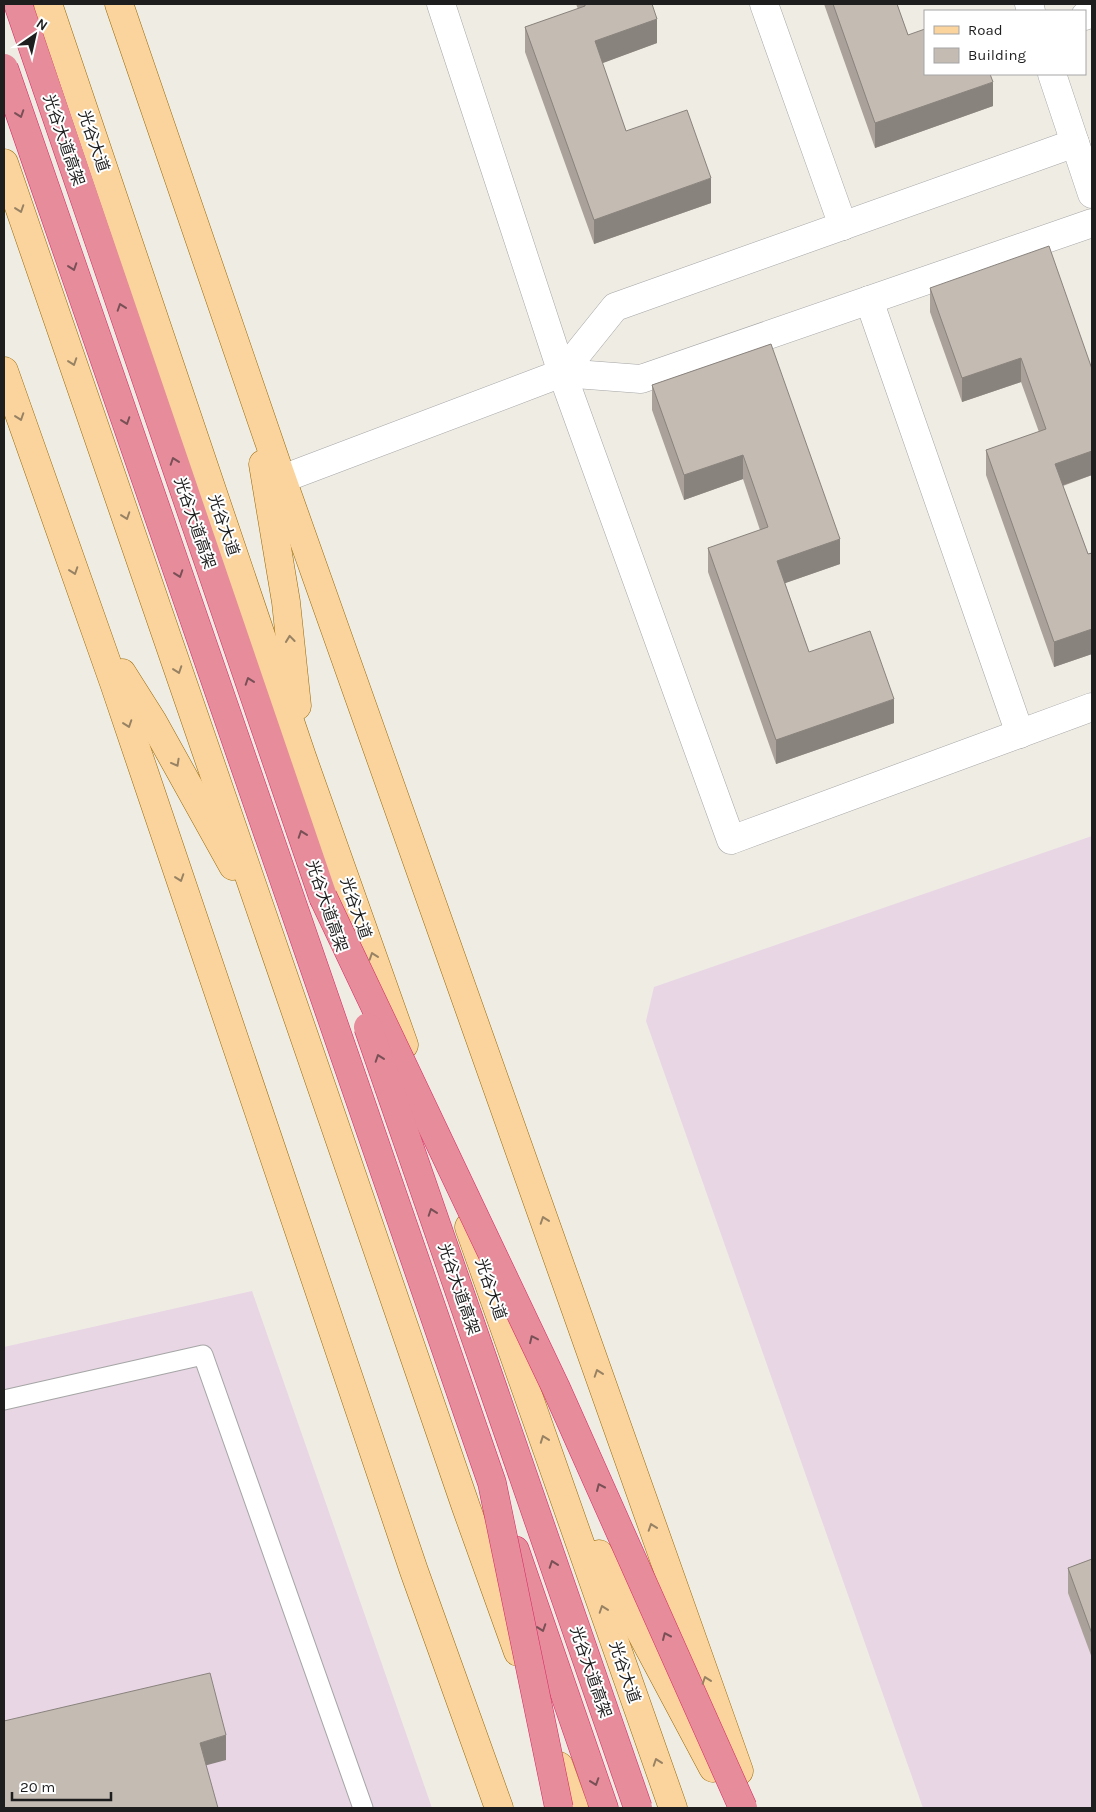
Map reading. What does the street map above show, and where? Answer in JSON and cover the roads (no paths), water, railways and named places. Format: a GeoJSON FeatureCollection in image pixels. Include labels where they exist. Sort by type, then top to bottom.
{"type":"FeatureCollection","features":[{"type":"Feature","properties":{"kind":"highway","name":"光谷大道高架"},"geometry":{"type":"LineString","coordinates":[[18,4],[323,897],[638,1808]]}},
{"type":"Feature","properties":{"kind":"highway","name":"光谷大道高架"},"geometry":{"type":"LineString","coordinates":[[4,68],[604,1808]]}},
{"type":"Feature","properties":{"kind":"highway"},"geometry":{"type":"LineString","coordinates":[[323,897],[556,1388],[743,1808]]}},
{"type":"Feature","properties":{"kind":"highway"},"geometry":{"type":"LineString","coordinates":[[492,1483],[559,1808]]}},
{"type":"Feature","properties":{"kind":"main road","name":"光谷大道"},"geometry":{"type":"LineString","coordinates":[[48,4],[302,758],[673,1808]]}},
{"type":"Feature","properties":{"kind":"main road"},"geometry":{"type":"LineString","coordinates":[[119,4],[282,479],[752,1808]]}},
{"type":"Feature","properties":{"kind":"main road"},"geometry":{"type":"LineString","coordinates":[[4,163],[428,1398],[574,1808]]}},
{"type":"Feature","properties":{"kind":"main road"},"geometry":{"type":"LineString","coordinates":[[4,372],[96,632],[414,1571],[499,1808]]}},
{"type":"Feature","properties":{"kind":"main road"},"geometry":{"type":"LineString","coordinates":[[251,390],[286,602],[302,758]]}},
{"type":"Feature","properties":{"kind":"main road"},"geometry":{"type":"LineString","coordinates":[[96,632],[153,722],[267,928]]}},
{"type":"Feature","properties":{"kind":"main road"},"geometry":{"type":"LineString","coordinates":[[428,1398],[523,1381]]}},
{"type":"Feature","properties":{"kind":"main road"},"geometry":{"type":"LineString","coordinates":[[557,1476],[736,1808]]}},
{"type":"Feature","properties":{"kind":"street"},"geometry":{"type":"LineString","coordinates":[[441,4],[562,373],[732,840],[1092,707]]}},
{"type":"Feature","properties":{"kind":"street"},"geometry":{"type":"LineString","coordinates":[[764,4],[843,226]]}},
{"type":"Feature","properties":{"kind":"street"},"geometry":{"type":"LineString","coordinates":[[1052,75],[1092,194]]}},
{"type":"Feature","properties":{"kind":"street"},"geometry":{"type":"LineString","coordinates":[[562,373],[615,307],[1075,143]]}},
{"type":"Feature","properties":{"kind":"street"},"geometry":{"type":"LineString","coordinates":[[282,479],[562,373],[641,380],[1092,222]]}},
{"type":"Feature","properties":{"kind":"street"},"geometry":{"type":"LineString","coordinates":[[869,300],[1020,734]]}},
{"type":"Feature","properties":{"kind":"lane"},"geometry":{"type":"LineString","coordinates":[[4,1400],[203,1355],[363,1808]]}}]}
